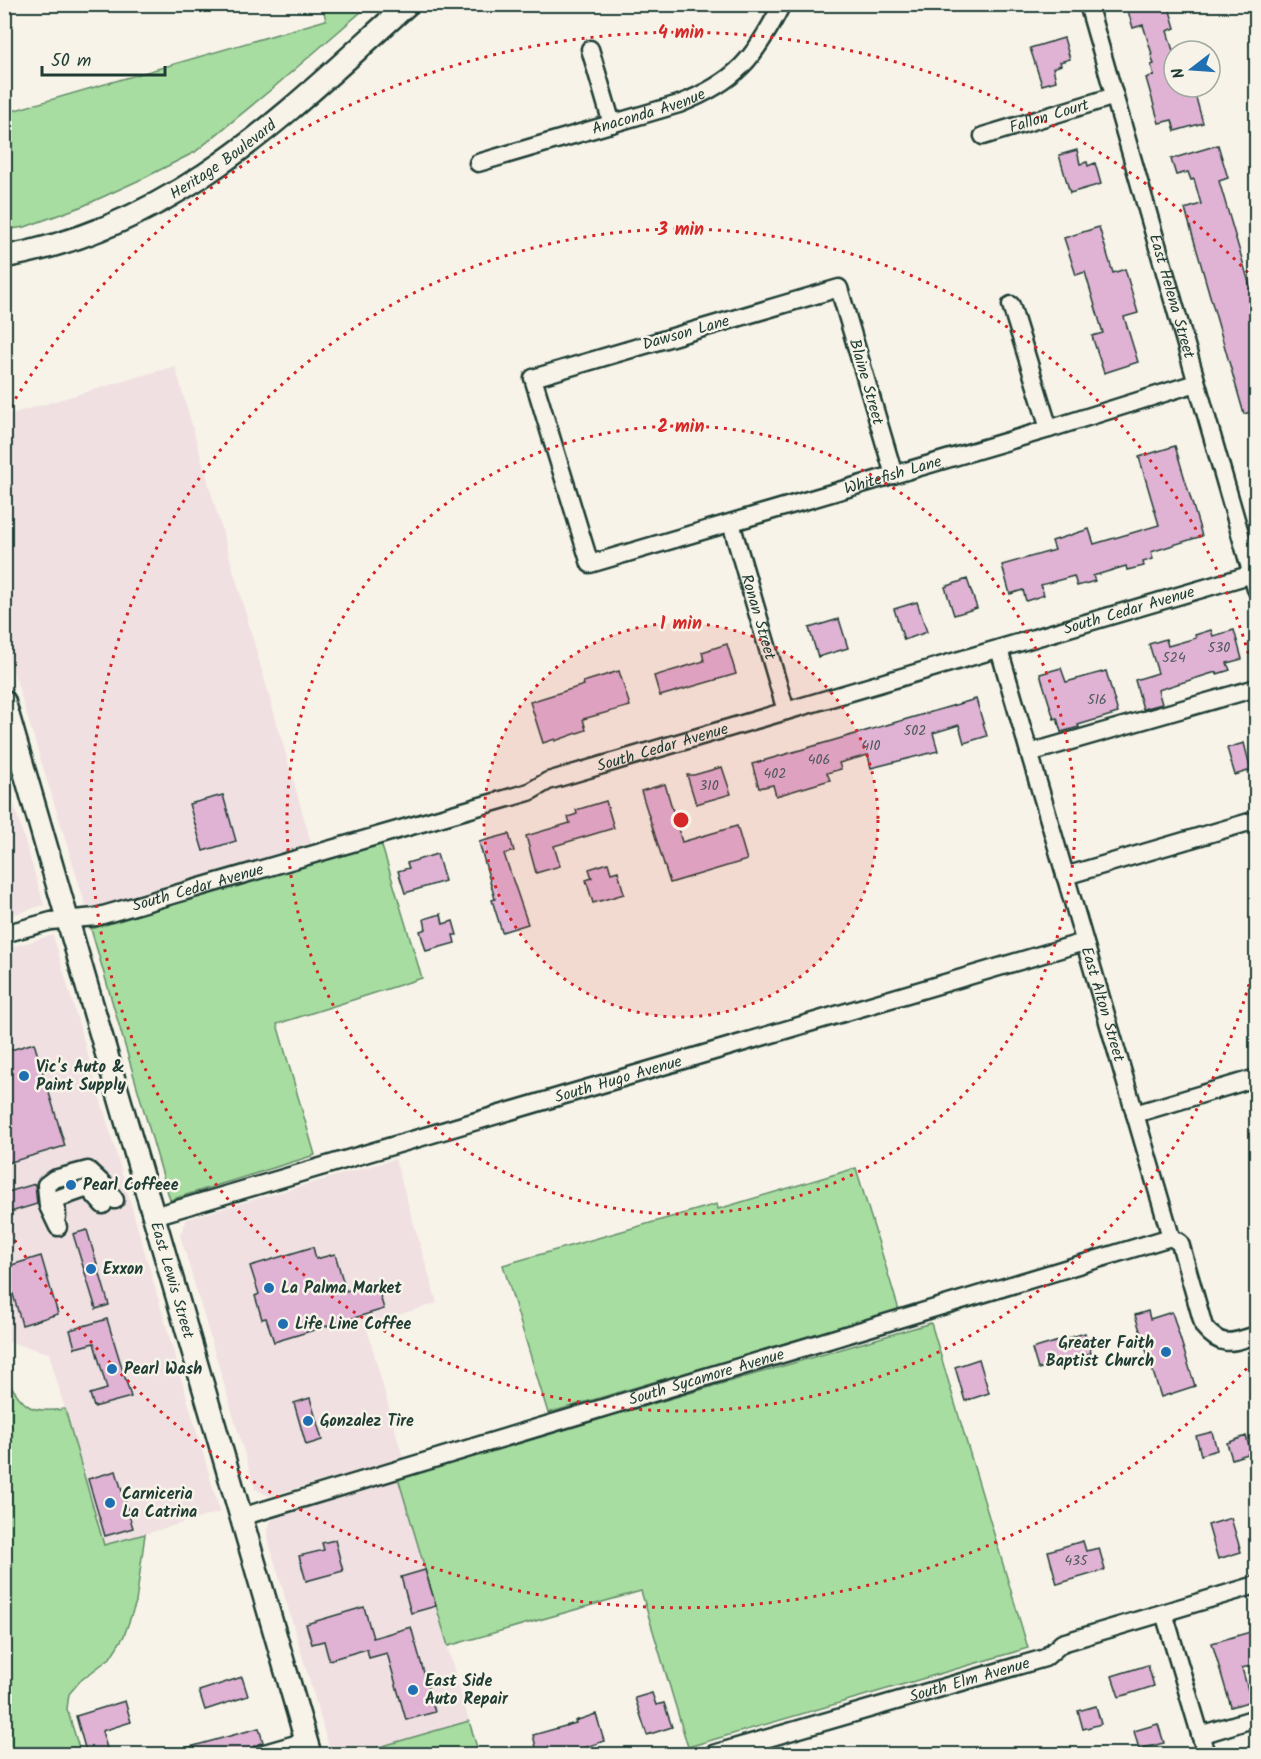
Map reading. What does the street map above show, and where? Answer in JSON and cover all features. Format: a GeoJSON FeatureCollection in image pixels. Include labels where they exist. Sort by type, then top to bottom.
{"type":"FeatureCollection","features":[{"type":"Feature","properties":{"kind":"main road","name":"Heritage Boulevard"},"geometry":{"type":"LineString","coordinates":[[4,257],[60,244],[109,227],[195,182],[236,154],[264,131],[408,4]]}},
{"type":"Feature","properties":{"kind":"main road","name":"East Lewis Street"},"geometry":{"type":"LineString","coordinates":[[4,701],[308,1748]]}},
{"type":"Feature","properties":{"kind":"street","name":"Anaconda Avenue"},"geometry":{"type":"LineString","coordinates":[[478,164],[697,97],[733,75],[748,61],[762,43],[782,4]]}},
{"type":"Feature","properties":{"kind":"street","name":"East Helena Street"},"geometry":{"type":"LineString","coordinates":[[1088,4],[1196,383],[1255,578]]}},
{"type":"Feature","properties":{"kind":"street"},"geometry":{"type":"LineString","coordinates":[[590,49],[612,124]]}},
{"type":"Feature","properties":{"kind":"street","name":"Fallon Court"},"geometry":{"type":"LineString","coordinates":[[983,136],[1114,96]]}},
{"type":"Feature","properties":{"kind":"street","name":"Dawson Lane"},"geometry":{"type":"LineString","coordinates":[[590,564],[533,378],[839,288]]}},
{"type":"Feature","properties":{"kind":"street","name":"Blaine Street"},"geometry":{"type":"LineString","coordinates":[[839,288],[894,475]]}},
{"type":"Feature","properties":{"kind":"street"},"geometry":{"type":"LineString","coordinates":[[1011,304],[1049,429]]}},
{"type":"Feature","properties":{"kind":"street","name":"Whitefish Lane"},"geometry":{"type":"LineString","coordinates":[[590,564],[1049,429],[1196,383]]}},
{"type":"Feature","properties":{"kind":"street","name":"Ronan Street"},"geometry":{"type":"LineString","coordinates":[[730,523],[786,711]]}},
{"type":"Feature","properties":{"kind":"street","name":"South Cedar Avenue"},"geometry":{"type":"LineString","coordinates":[[4,934],[46,922],[96,917],[529,792],[548,781],[786,711],[1255,578]]}},
{"type":"Feature","properties":{"kind":"street","name":"East Alton Street"},"geometry":{"type":"LineString","coordinates":[[999,649],[1171,1237],[1180,1244],[1204,1327],[1212,1337],[1226,1344],[1257,1335]]}},
{"type":"Feature","properties":{"kind":"street"},"geometry":{"type":"LineString","coordinates":[[1029,753],[1257,688]]}},
{"type":"Feature","properties":{"kind":"street"},"geometry":{"type":"LineString","coordinates":[[1065,876],[1257,820]]}},
{"type":"Feature","properties":{"kind":"street","name":"South Hugo Avenue"},"geometry":{"type":"LineString","coordinates":[[154,1216],[1084,942]]}},
{"type":"Feature","properties":{"kind":"street"},"geometry":{"type":"LineString","coordinates":[[1135,1114],[1257,1078]]}},
{"type":"Feature","properties":{"kind":"street"},"geometry":{"type":"LineString","coordinates":[[88,1170],[104,1185],[109,1202],[88,1188],[56,1199],[58,1227],[48,1206],[46,1185],[54,1179],[88,1170]]}},
{"type":"Feature","properties":{"kind":"street","name":"South Sycamore Avenue"},"geometry":{"type":"LineString","coordinates":[[241,1517],[1171,1237]]}},
{"type":"Feature","properties":{"kind":"street","name":"South Elm Avenue"},"geometry":{"type":"LineString","coordinates":[[712,1755],[1045,1658],[1062,1643],[1257,1585]]}},
{"type":"Feature","properties":{"kind":"street"},"geometry":{"type":"LineString","coordinates":[[1164,1613],[1206,1755]]}},
{"type":"Feature","properties":{"kind":"street"},"geometry":{"type":"LineString","coordinates":[[1200,1735],[1257,1718]]}},
{"type":"Feature","properties":{"kind":"street"},"geometry":{"type":"LineString","coordinates":[[261,1755],[308,1748]]}},
{"type":"Feature","properties":{"kind":"shaded area"},"geometry":{"type":"Polygon","coordinates":[[[175,366],[312,846],[87,910],[5,644],[4,416],[175,366]]]}},
{"type":"Feature","properties":{"kind":"shaded area"},"geometry":{"type":"Polygon","coordinates":[[[4,771],[44,905],[5,917],[4,917],[4,771]]]}},
{"type":"Feature","properties":{"kind":"shaded area"},"geometry":{"type":"Polygon","coordinates":[[[53,935],[220,1512],[104,1546],[49,1353],[5,1341],[5,949],[53,935]]]}},
{"type":"Feature","properties":{"kind":"shaded area"},"geometry":{"type":"Polygon","coordinates":[[[395,1159],[437,1303],[366,1325],[403,1458],[269,1496],[255,1489],[180,1235],[187,1219],[395,1159]]]}},
{"type":"Feature","properties":{"kind":"shaded area"},"geometry":{"type":"Polygon","coordinates":[[[398,1478],[469,1721],[355,1754],[331,1754],[267,1536],[269,1524],[281,1510],[398,1478]]]}},
{"type":"Feature","properties":{"kind":"green space"},"geometry":{"type":"Polygon","coordinates":[[[322,5],[369,5],[195,152],[83,206],[25,227],[5,230],[5,113],[326,20],[322,5]]]}},
{"type":"Feature","properties":{"kind":"green space"},"geometry":{"type":"Polygon","coordinates":[[[381,843],[422,978],[277,1024],[315,1155],[170,1200],[91,929],[381,843]]]}},
{"type":"Feature","properties":{"kind":"green space"},"geometry":{"type":"Polygon","coordinates":[[[856,1168],[899,1310],[548,1413],[503,1265],[717,1204],[718,1209],[856,1168]]]}},
{"type":"Feature","properties":{"kind":"green space"},"geometry":{"type":"Polygon","coordinates":[[[931,1323],[1028,1648],[688,1747],[641,1591],[448,1646],[398,1478],[931,1323]]]}},
{"type":"Feature","properties":{"kind":"green space"},"geometry":{"type":"Polygon","coordinates":[[[4,1376],[28,1406],[42,1410],[65,1409],[104,1545],[145,1534],[136,1602],[124,1636],[110,1658],[80,1681],[69,1694],[67,1709],[81,1754],[5,1754],[4,1376]]]}},
{"type":"Feature","properties":{"kind":"green space"},"geometry":{"type":"Polygon","coordinates":[[[469,1721],[479,1754],[355,1754],[469,1721]]]}},
{"type":"Feature","properties":{"kind":"building"},"geometry":{"type":"Polygon","coordinates":[[[1151,4],[1168,4],[1175,28],[1167,31],[1169,39],[1162,39],[1162,99],[1196,99],[1203,123],[1175,131],[1172,120],[1159,123],[1146,78],[1154,75],[1151,65],[1154,64],[1152,54],[1143,25],[1133,28],[1128,11],[1151,4]]]}},
{"type":"Feature","properties":{"kind":"building"},"geometry":{"type":"Polygon","coordinates":[[[1064,38],[1070,59],[1060,62],[1061,65],[1053,68],[1056,81],[1042,85],[1030,48],[1064,38]]]}},
{"type":"Feature","properties":{"kind":"building"},"geometry":{"type":"Polygon","coordinates":[[[1218,145],[1228,178],[1219,181],[1257,310],[1257,410],[1244,414],[1185,209],[1201,204],[1194,179],[1191,180],[1188,172],[1176,175],[1171,159],[1218,145]]]}},
{"type":"Feature","properties":{"kind":"building"},"geometry":{"type":"Polygon","coordinates":[[[1077,150],[1080,164],[1087,162],[1088,166],[1095,163],[1101,184],[1070,193],[1059,155],[1077,150]]]}},
{"type":"Feature","properties":{"kind":"building"},"geometry":{"type":"Polygon","coordinates":[[[1099,227],[1113,273],[1125,269],[1138,313],[1124,317],[1138,362],[1104,373],[1092,336],[1103,333],[1085,272],[1076,275],[1064,238],[1099,227]]]}},
{"type":"Feature","properties":{"kind":"building"},"geometry":{"type":"Polygon","coordinates":[[[1175,446],[1202,536],[1151,552],[1153,559],[1143,562],[1144,566],[1127,570],[1126,566],[1093,576],[1095,581],[1077,586],[1074,576],[1041,585],[1044,595],[1026,601],[1023,590],[1010,594],[1002,565],[1055,550],[1052,541],[1089,529],[1094,544],[1159,525],[1139,457],[1175,446]]]}},
{"type":"Feature","properties":{"kind":"building"},"geometry":{"type":"Polygon","coordinates":[[[967,579],[977,608],[954,615],[945,587],[967,579]]]}},
{"type":"Feature","properties":{"kind":"building"},"geometry":{"type":"Polygon","coordinates":[[[917,602],[927,632],[904,640],[894,609],[917,602]]]}},
{"type":"Feature","properties":{"kind":"building"},"geometry":{"type":"Polygon","coordinates":[[[839,619],[848,648],[818,657],[809,628],[839,619]]]}},
{"type":"Feature","properties":{"kind":"building"},"geometry":{"type":"Polygon","coordinates":[[[1211,630],[1213,636],[1234,630],[1242,659],[1227,663],[1230,670],[1217,674],[1216,672],[1158,690],[1162,704],[1143,709],[1135,680],[1158,673],[1149,644],[1166,639],[1168,646],[1196,638],[1195,635],[1211,630]]]}},
{"type":"Feature","properties":{"kind":"building"},"geometry":{"type":"Polygon","coordinates":[[[727,644],[736,674],[660,696],[654,676],[704,661],[702,652],[727,644]]]}},
{"type":"Feature","properties":{"kind":"building"},"geometry":{"type":"Polygon","coordinates":[[[1061,668],[1066,682],[1106,671],[1118,713],[1061,732],[1057,718],[1054,719],[1040,674],[1061,668]]]}},
{"type":"Feature","properties":{"kind":"building"},"geometry":{"type":"Polygon","coordinates":[[[619,671],[630,706],[583,719],[586,730],[543,743],[530,702],[619,671]]]}},
{"type":"Feature","properties":{"kind":"building"},"geometry":{"type":"Polygon","coordinates":[[[976,699],[987,736],[964,743],[959,725],[933,733],[938,751],[871,768],[868,755],[839,763],[841,769],[827,773],[830,780],[776,796],[773,785],[759,788],[752,764],[976,699]]]}},
{"type":"Feature","properties":{"kind":"building"},"geometry":{"type":"Polygon","coordinates":[[[1244,743],[1251,770],[1235,775],[1227,748],[1244,743]]]}},
{"type":"Feature","properties":{"kind":"building"},"geometry":{"type":"Polygon","coordinates":[[[722,767],[731,794],[696,804],[687,775],[722,767]]]}},
{"type":"Feature","properties":{"kind":"building"},"geometry":{"type":"Polygon","coordinates":[[[665,784],[682,842],[737,826],[747,860],[670,883],[641,791],[665,784]]]}},
{"type":"Feature","properties":{"kind":"building"},"geometry":{"type":"Polygon","coordinates":[[[223,795],[236,841],[203,851],[189,804],[223,795]]]}},
{"type":"Feature","properties":{"kind":"building"},"geometry":{"type":"Polygon","coordinates":[[[606,801],[614,828],[554,846],[560,866],[536,873],[526,836],[570,823],[568,817],[577,814],[576,810],[606,801]]]}},
{"type":"Feature","properties":{"kind":"building"},"geometry":{"type":"Polygon","coordinates":[[[509,834],[514,851],[504,854],[528,924],[502,932],[479,842],[509,834]]]}},
{"type":"Feature","properties":{"kind":"building"},"geometry":{"type":"Polygon","coordinates":[[[437,854],[445,881],[405,893],[398,871],[409,868],[407,863],[437,854]]]}},
{"type":"Feature","properties":{"kind":"building"},"geometry":{"type":"Polygon","coordinates":[[[608,863],[611,873],[618,871],[624,894],[593,903],[586,880],[592,878],[589,869],[608,863]]]}},
{"type":"Feature","properties":{"kind":"building"},"geometry":{"type":"Polygon","coordinates":[[[441,914],[443,924],[453,921],[457,935],[453,935],[455,943],[426,951],[420,931],[426,929],[424,919],[441,914]]]}},
{"type":"Feature","properties":{"kind":"building"},"geometry":{"type":"Polygon","coordinates":[[[34,1043],[65,1146],[4,1164],[4,1052],[34,1043]]]}},
{"type":"Feature","properties":{"kind":"building"},"geometry":{"type":"Polygon","coordinates":[[[35,1184],[37,1204],[4,1214],[4,1193],[35,1184]]]}},
{"type":"Feature","properties":{"kind":"building","name":"Exxon"},"geometry":{"type":"Polygon","coordinates":[[[87,1230],[109,1305],[96,1309],[73,1234],[87,1230]]]}},
{"type":"Feature","properties":{"kind":"building"},"geometry":{"type":"Polygon","coordinates":[[[313,1247],[316,1259],[335,1254],[346,1291],[376,1282],[384,1309],[274,1342],[266,1318],[262,1319],[255,1296],[259,1294],[250,1266],[313,1247]]]}},
{"type":"Feature","properties":{"kind":"building"},"geometry":{"type":"Polygon","coordinates":[[[41,1256],[58,1314],[22,1325],[5,1267],[41,1256]]]}},
{"type":"Feature","properties":{"kind":"building","name":"Greater Faith Baptist Church"},"geometry":{"type":"Polygon","coordinates":[[[1148,1311],[1150,1319],[1172,1312],[1195,1386],[1161,1397],[1135,1315],[1148,1311]]]}},
{"type":"Feature","properties":{"kind":"building","name":"Pearl Wash"},"geometry":{"type":"Polygon","coordinates":[[[107,1319],[131,1397],[94,1407],[90,1394],[107,1389],[94,1343],[75,1348],[70,1330],[107,1319]]]}},
{"type":"Feature","properties":{"kind":"building"},"geometry":{"type":"Polygon","coordinates":[[[1085,1333],[1091,1353],[1038,1369],[1032,1349],[1085,1333]]]}},
{"type":"Feature","properties":{"kind":"building"},"geometry":{"type":"Polygon","coordinates":[[[979,1359],[989,1393],[965,1401],[955,1367],[979,1359]]]}},
{"type":"Feature","properties":{"kind":"building","name":"Gonzalez Tire"},"geometry":{"type":"Polygon","coordinates":[[[310,1398],[322,1440],[306,1445],[294,1403],[310,1398]]]}},
{"type":"Feature","properties":{"kind":"building"},"geometry":{"type":"Polygon","coordinates":[[[1212,1432],[1217,1450],[1201,1455],[1196,1436],[1212,1432]]]}},
{"type":"Feature","properties":{"kind":"building"},"geometry":{"type":"Polygon","coordinates":[[[1246,1436],[1251,1453],[1232,1459],[1227,1443],[1246,1436]]]}},
{"type":"Feature","properties":{"kind":"building","name":"Carniceria La Catrina"},"geometry":{"type":"Polygon","coordinates":[[[116,1471],[133,1528],[105,1536],[88,1479],[116,1471]]]}},
{"type":"Feature","properties":{"kind":"building"},"geometry":{"type":"Polygon","coordinates":[[[1231,1518],[1241,1552],[1218,1559],[1208,1525],[1231,1518]]]}},
{"type":"Feature","properties":{"kind":"building"},"geometry":{"type":"Polygon","coordinates":[[[335,1540],[343,1571],[306,1581],[299,1556],[324,1550],[322,1543],[335,1540]]]}},
{"type":"Feature","properties":{"kind":"building"},"geometry":{"type":"Polygon","coordinates":[[[1083,1541],[1086,1551],[1099,1548],[1105,1570],[1057,1584],[1048,1551],[1083,1541]]]}},
{"type":"Feature","properties":{"kind":"building"},"geometry":{"type":"Polygon","coordinates":[[[425,1570],[436,1606],[411,1613],[401,1577],[425,1570]]]}},
{"type":"Feature","properties":{"kind":"building"},"geometry":{"type":"Polygon","coordinates":[[[364,1607],[373,1638],[411,1627],[435,1712],[406,1720],[387,1653],[369,1658],[367,1649],[329,1660],[324,1641],[312,1644],[306,1624],[364,1607]]]}},
{"type":"Feature","properties":{"kind":"building"},"geometry":{"type":"Polygon","coordinates":[[[1257,1630],[1257,1664],[1242,1668],[1251,1701],[1231,1707],[1212,1643],[1257,1630]]]}},
{"type":"Feature","properties":{"kind":"building"},"geometry":{"type":"Polygon","coordinates":[[[1148,1665],[1154,1686],[1119,1697],[1112,1676],[1148,1665]]]}},
{"type":"Feature","properties":{"kind":"building"},"geometry":{"type":"Polygon","coordinates":[[[242,1677],[248,1696],[205,1710],[199,1691],[242,1677]]]}},
{"type":"Feature","properties":{"kind":"building"},"geometry":{"type":"Polygon","coordinates":[[[652,1693],[656,1705],[664,1703],[672,1727],[647,1735],[635,1698],[652,1693]]]}},
{"type":"Feature","properties":{"kind":"building"},"geometry":{"type":"Polygon","coordinates":[[[125,1701],[131,1722],[102,1731],[109,1755],[87,1755],[76,1716],[125,1701]]]}},
{"type":"Feature","properties":{"kind":"building"},"geometry":{"type":"Polygon","coordinates":[[[1096,1706],[1101,1724],[1083,1729],[1078,1711],[1096,1706]]]}},
{"type":"Feature","properties":{"kind":"building"},"geometry":{"type":"Polygon","coordinates":[[[596,1714],[604,1741],[563,1755],[538,1755],[533,1735],[576,1723],[575,1721],[596,1714]]]}},
{"type":"Feature","properties":{"kind":"building"},"geometry":{"type":"Polygon","coordinates":[[[1158,1724],[1164,1743],[1139,1749],[1134,1731],[1158,1724]]]}},
{"type":"Feature","properties":{"kind":"building"},"geometry":{"type":"Polygon","coordinates":[[[259,1728],[263,1742],[254,1746],[251,1751],[240,1755],[175,1755],[175,1751],[259,1728]]]}},
{"type":"Feature","properties":{"kind":"place","name":"Vic's Auto & Paint Supply"},"geometry":{"type":"Point","coordinates":[24,1076]}},
{"type":"Feature","properties":{"kind":"place","name":"Pearl Coffeee"},"geometry":{"type":"Point","coordinates":[71,1185]}},
{"type":"Feature","properties":{"kind":"place","name":"Exxon"},"geometry":{"type":"Point","coordinates":[91,1269]}},
{"type":"Feature","properties":{"kind":"place","name":"La Palma Market"},"geometry":{"type":"Point","coordinates":[269,1288]}},
{"type":"Feature","properties":{"kind":"place","name":"Life Line Coffee"},"geometry":{"type":"Point","coordinates":[283,1324]}},
{"type":"Feature","properties":{"kind":"place","name":"Greater Faith Baptist Church"},"geometry":{"type":"Point","coordinates":[1166,1352]}},
{"type":"Feature","properties":{"kind":"place","name":"Pearl Wash"},"geometry":{"type":"Point","coordinates":[112,1369]}},
{"type":"Feature","properties":{"kind":"place","name":"Gonzalez Tire"},"geometry":{"type":"Point","coordinates":[308,1421]}},
{"type":"Feature","properties":{"kind":"place","name":"Carniceria La Catrina"},"geometry":{"type":"Point","coordinates":[110,1503]}},
{"type":"Feature","properties":{"kind":"place","name":"East Side Auto Repair"},"geometry":{"type":"Point","coordinates":[413,1690]}}]}
